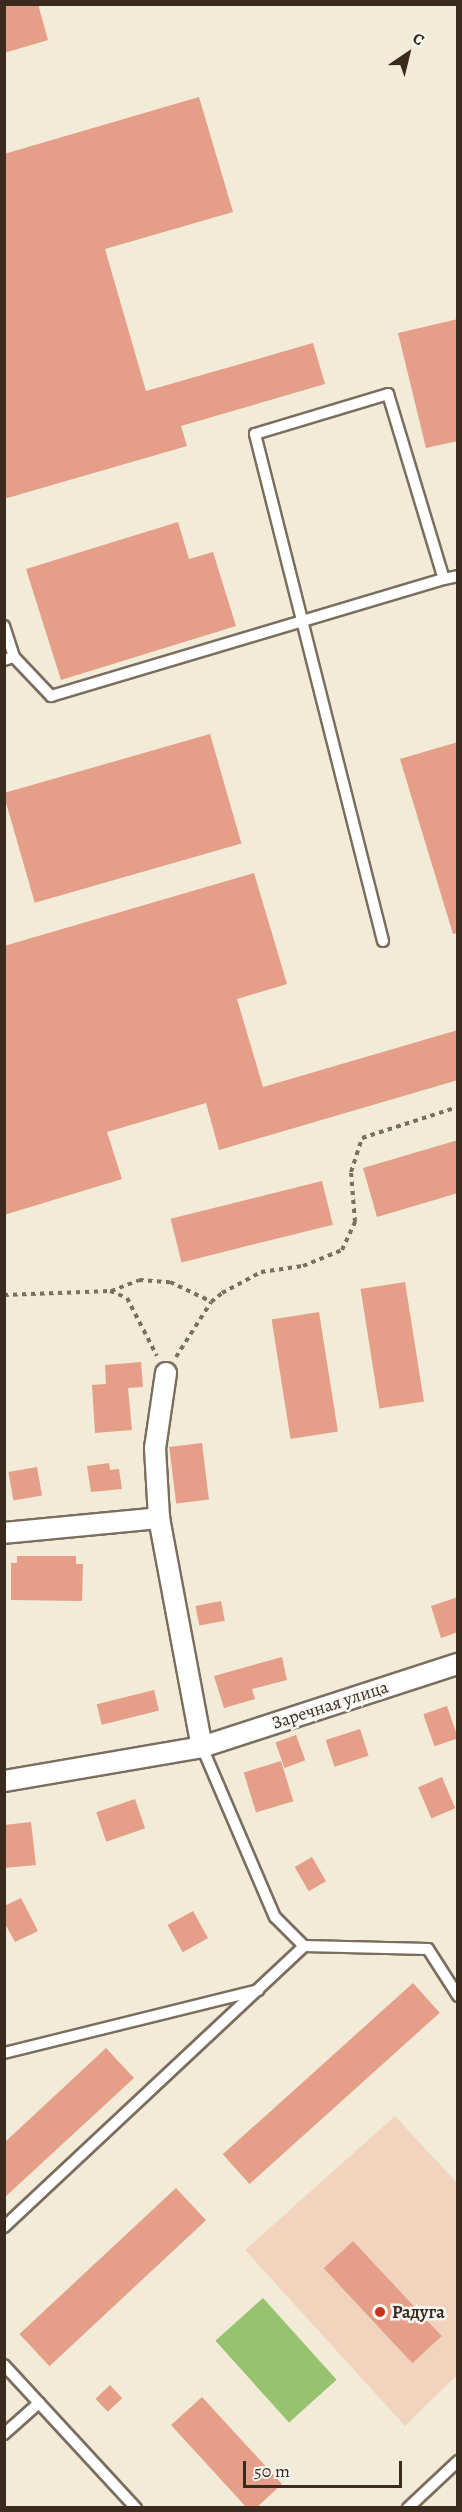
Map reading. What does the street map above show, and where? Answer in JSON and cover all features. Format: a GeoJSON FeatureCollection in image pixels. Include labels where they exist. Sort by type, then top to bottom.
{"type":"FeatureCollection","features":[{"type":"Feature","properties":{"kind":"street"},"geometry":{"type":"LineString","coordinates":[[166,1373],[154,1448],[159,1518],[202,1747]]}},
{"type":"Feature","properties":{"kind":"street"},"geometry":{"type":"LineString","coordinates":[[4,1533],[159,1518]]}},
{"type":"Feature","properties":{"kind":"street","name":"Заречная улица"},"geometry":{"type":"LineString","coordinates":[[4,1781],[202,1747],[458,1664]]}},
{"type":"Feature","properties":{"kind":"lane"},"geometry":{"type":"LineString","coordinates":[[383,941],[255,434],[388,394],[444,579]]}},
{"type":"Feature","properties":{"kind":"lane"},"geometry":{"type":"LineString","coordinates":[[4,626],[9,658],[51,696],[458,576]]}},
{"type":"Feature","properties":{"kind":"lane"},"geometry":{"type":"LineString","coordinates":[[202,1747],[275,1917],[304,1946],[428,1949],[457,1995]]}},
{"type":"Feature","properties":{"kind":"lane"},"geometry":{"type":"LineString","coordinates":[[4,2228],[304,1946]]}},
{"type":"Feature","properties":{"kind":"lane"},"geometry":{"type":"LineString","coordinates":[[4,2053],[259,1990]]}},
{"type":"Feature","properties":{"kind":"lane"},"geometry":{"type":"LineString","coordinates":[[4,2365],[136,2508]]}},
{"type":"Feature","properties":{"kind":"lane"},"geometry":{"type":"LineString","coordinates":[[4,2434],[39,2403]]}},
{"type":"Feature","properties":{"kind":"lane"},"geometry":{"type":"LineString","coordinates":[[408,2508],[458,2461]]}},
{"type":"Feature","properties":{"kind":"path"},"geometry":{"type":"LineString","coordinates":[[166,1373],[211,1302],[261,1272],[303,1266],[342,1250],[355,1222],[351,1172],[362,1138],[458,1107]]}},
{"type":"Feature","properties":{"kind":"path"},"geometry":{"type":"LineString","coordinates":[[4,1295],[110,1291],[139,1280],[170,1282],[211,1302]]}},
{"type":"Feature","properties":{"kind":"path"},"geometry":{"type":"LineString","coordinates":[[110,1291],[127,1298],[166,1373]]}},
{"type":"Feature","properties":{"kind":"shaded area","name":"Радуга"},"geometry":{"type":"Polygon","coordinates":[[[395,2116],[457,2183],[457,2375],[405,2426],[245,2250],[395,2116]]]}},
{"type":"Feature","properties":{"kind":"green space"},"geometry":{"type":"Polygon","coordinates":[[[263,2298],[337,2380],[289,2423],[215,2341],[263,2298]]]}},
{"type":"Feature","properties":{"kind":"building"},"geometry":{"type":"Polygon","coordinates":[[[4,4],[38,4],[48,40],[4,53],[4,4]]]}},
{"type":"Feature","properties":{"kind":"building"},"geometry":{"type":"Polygon","coordinates":[[[199,97],[233,212],[105,249],[146,391],[313,343],[325,384],[181,426],[187,446],[4,499],[4,154],[199,97]]]}},
{"type":"Feature","properties":{"kind":"building"},"geometry":{"type":"Polygon","coordinates":[[[458,319],[458,441],[426,448],[398,333],[458,319]]]}},
{"type":"Feature","properties":{"kind":"building"},"geometry":{"type":"Polygon","coordinates":[[[178,522],[189,559],[213,552],[236,626],[61,680],[26,569],[178,522]]]}},
{"type":"Feature","properties":{"kind":"building"},"geometry":{"type":"Polygon","coordinates":[[[210,734],[241,844],[35,903],[4,793],[210,734]]]}},
{"type":"Feature","properties":{"kind":"building"},"geometry":{"type":"Polygon","coordinates":[[[458,742],[458,933],[453,934],[400,759],[458,742]]]}},
{"type":"Feature","properties":{"kind":"building"},"geometry":{"type":"Polygon","coordinates":[[[254,873],[287,984],[237,999],[263,1087],[458,1030],[458,1080],[219,1150],[206,1103],[107,1132],[122,1179],[4,1215],[4,946],[254,873]]]}},
{"type":"Feature","properties":{"kind":"building"},"geometry":{"type":"Polygon","coordinates":[[[458,1140],[458,1193],[377,1217],[363,1168],[458,1140]]]}},
{"type":"Feature","properties":{"kind":"building"},"geometry":{"type":"Polygon","coordinates":[[[322,1181],[333,1225],[182,1262],[171,1219],[322,1181]]]}},
{"type":"Feature","properties":{"kind":"building"},"geometry":{"type":"Polygon","coordinates":[[[405,1282],[424,1402],[379,1409],[361,1289],[405,1282]]]}},
{"type":"Feature","properties":{"kind":"building"},"geometry":{"type":"Polygon","coordinates":[[[319,1312],[338,1432],[291,1439],[272,1320],[319,1312]]]}},
{"type":"Feature","properties":{"kind":"building"},"geometry":{"type":"Polygon","coordinates":[[[141,1362],[143,1387],[128,1388],[132,1430],[95,1433],[92,1385],[106,1384],[105,1365],[141,1362]]]}},
{"type":"Feature","properties":{"kind":"building"},"geometry":{"type":"Polygon","coordinates":[[[202,1443],[209,1500],[176,1504],[169,1447],[202,1443]]]}},
{"type":"Feature","properties":{"kind":"building"},"geometry":{"type":"Polygon","coordinates":[[[109,1463],[110,1470],[119,1469],[122,1489],[91,1492],[87,1466],[109,1463]]]}},
{"type":"Feature","properties":{"kind":"building"},"geometry":{"type":"Polygon","coordinates":[[[37,1467],[42,1496],[13,1501],[8,1472],[37,1467]]]}},
{"type":"Feature","properties":{"kind":"building"},"geometry":{"type":"Polygon","coordinates":[[[17,1556],[76,1556],[76,1564],[83,1564],[82,1601],[11,1600],[11,1563],[17,1563],[17,1556]]]}},
{"type":"Feature","properties":{"kind":"building"},"geometry":{"type":"Polygon","coordinates":[[[458,1597],[458,1632],[441,1638],[431,1606],[458,1597]]]}},
{"type":"Feature","properties":{"kind":"building"},"geometry":{"type":"Polygon","coordinates":[[[221,1601],[225,1621],[199,1626],[195,1606],[221,1601]]]}},
{"type":"Feature","properties":{"kind":"building"},"geometry":{"type":"Polygon","coordinates":[[[282,1657],[287,1680],[252,1689],[255,1699],[224,1708],[214,1676],[282,1657]]]}},
{"type":"Feature","properties":{"kind":"building"},"geometry":{"type":"Polygon","coordinates":[[[154,1690],[159,1710],[102,1725],[97,1704],[154,1690]]]}},
{"type":"Feature","properties":{"kind":"building"},"geometry":{"type":"Polygon","coordinates":[[[447,1706],[458,1738],[434,1746],[423,1714],[447,1706]]]}},
{"type":"Feature","properties":{"kind":"building"},"geometry":{"type":"Polygon","coordinates":[[[360,1729],[369,1756],[334,1767],[326,1740],[360,1729]]]}},
{"type":"Feature","properties":{"kind":"building"},"geometry":{"type":"Polygon","coordinates":[[[296,1735],[305,1760],[285,1768],[275,1743],[296,1735]]]}},
{"type":"Feature","properties":{"kind":"building"},"geometry":{"type":"Polygon","coordinates":[[[281,1761],[293,1801],[256,1813],[244,1772],[281,1761]]]}},
{"type":"Feature","properties":{"kind":"building"},"geometry":{"type":"Polygon","coordinates":[[[442,1777],[455,1808],[431,1818],[418,1787],[442,1777]]]}},
{"type":"Feature","properties":{"kind":"building"},"geometry":{"type":"Polygon","coordinates":[[[135,1799],[145,1828],[106,1842],[96,1812],[135,1799]]]}},
{"type":"Feature","properties":{"kind":"building"},"geometry":{"type":"Polygon","coordinates":[[[31,1822],[36,1865],[4,1868],[4,1825],[31,1822]]]}},
{"type":"Feature","properties":{"kind":"building"},"geometry":{"type":"Polygon","coordinates":[[[312,1857],[326,1881],[309,1891],[295,1867],[312,1857]]]}},
{"type":"Feature","properties":{"kind":"building"},"geometry":{"type":"Polygon","coordinates":[[[21,1898],[38,1931],[15,1942],[4,1922],[4,1906],[21,1898]]]}},
{"type":"Feature","properties":{"kind":"building"},"geometry":{"type":"Polygon","coordinates":[[[193,1911],[208,1938],[183,1952],[168,1925],[193,1911]]]}},
{"type":"Feature","properties":{"kind":"building"},"geometry":{"type":"Polygon","coordinates":[[[413,1983],[440,2013],[250,2184],[223,2154],[413,1983]]]}},
{"type":"Feature","properties":{"kind":"building"},"geometry":{"type":"Polygon","coordinates":[[[106,2048],[134,2078],[4,2198],[4,2143],[106,2048]]]}},
{"type":"Feature","properties":{"kind":"building"},"geometry":{"type":"Polygon","coordinates":[[[176,2188],[206,2220],[49,2366],[19,2334],[176,2188]]]}},
{"type":"Feature","properties":{"kind":"building"},"geometry":{"type":"Polygon","coordinates":[[[353,2241],[442,2336],[412,2363],[324,2268],[353,2241]]]}},
{"type":"Feature","properties":{"kind":"building"},"geometry":{"type":"Polygon","coordinates":[[[110,2385],[122,2398],[108,2412],[95,2399],[110,2385]]]}},
{"type":"Feature","properties":{"kind":"building"},"geometry":{"type":"Polygon","coordinates":[[[202,2397],[282,2484],[256,2508],[247,2508],[171,2425],[202,2397]]]}},
{"type":"Feature","properties":{"kind":"place","name":"Радуга"},"geometry":{"type":"Point","coordinates":[380,2312]}}]}
